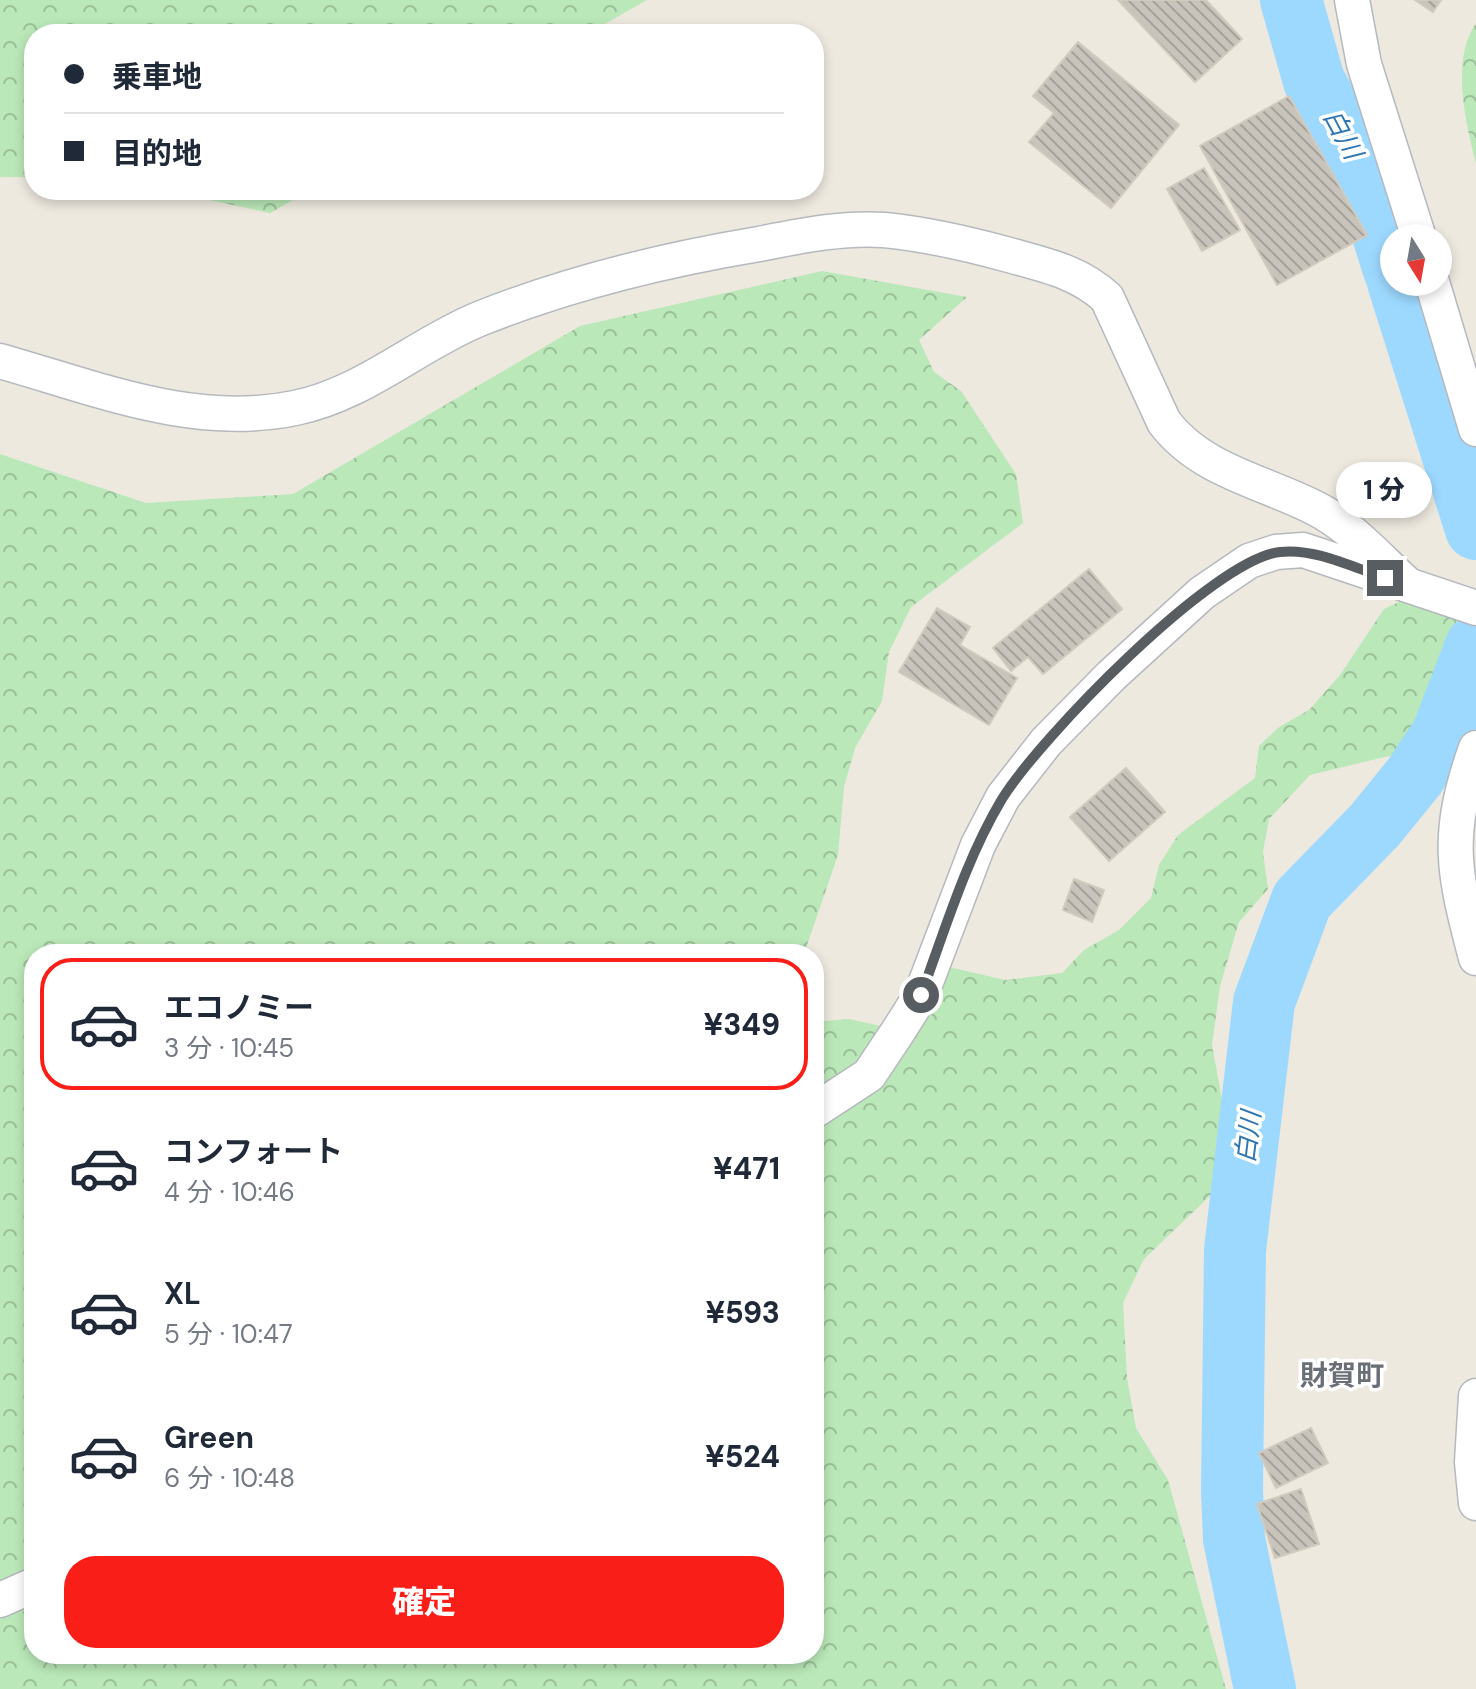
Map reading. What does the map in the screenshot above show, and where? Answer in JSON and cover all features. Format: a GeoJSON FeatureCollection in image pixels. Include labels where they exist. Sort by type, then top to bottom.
{"type":"FeatureCollection","features":[{"type":"Feature","properties":{"kind":"street"},"geometry":{"type":"LineString","coordinates":[[1352,0],[1364,64],[1415,224]]}},
{"type":"Feature","properties":{"kind":"street"},"geometry":{"type":"LineString","coordinates":[[0,361],[174,410],[214,415],[282,410],[355,388],[476,320],[590,280],[694,255],[823,232],[884,230],[985,248],[1065,271],[1092,284],[1107,298],[1164,422],[1187,449],[1341,523],[1408,585]]}},
{"type":"Feature","properties":{"kind":"street"},"geometry":{"type":"LineString","coordinates":[[1436,296],[1476,429]]}},
{"type":"Feature","properties":{"kind":"street"},"geometry":{"type":"LineString","coordinates":[[824,1104],[869,1075],[921,995],[978,845],[1003,797],[1046,742],[1202,593],[1249,561],[1276,552],[1303,550],[1476,608]]}},
{"type":"Feature","properties":{"kind":"street"},"geometry":{"type":"LineString","coordinates":[[1476,748],[1455,817],[1455,879],[1476,958]]}},
{"type":"Feature","properties":{"kind":"street"},"geometry":{"type":"LineString","coordinates":[[1476,1396],[1472,1462],[1476,1503]]}},
{"type":"Feature","properties":{"kind":"street"},"geometry":{"type":"LineString","coordinates":[[0,1600],[24,1589]]}},
{"type":"Feature","properties":{"kind":"green space"},"geometry":{"type":"Polygon","coordinates":[[[0,0],[647,0],[605,24],[24,24],[24,177],[0,177],[0,0]]]}},
{"type":"Feature","properties":{"kind":"green space"},"geometry":{"type":"Polygon","coordinates":[[[1476,23],[1476,164],[1465,112],[1462,73],[1468,38],[1476,23]]]}},
{"type":"Feature","properties":{"kind":"green space"},"geometry":{"type":"Polygon","coordinates":[[[210,200],[293,200],[270,213],[210,200]]]}},
{"type":"Feature","properties":{"kind":"green space"},"geometry":{"type":"Polygon","coordinates":[[[822,271],[967,297],[919,340],[934,372],[961,391],[1016,474],[1023,523],[911,607],[889,652],[882,701],[855,748],[844,787],[838,855],[807,944],[24,944],[24,1664],[824,1664],[824,1021],[849,1019],[899,1030],[949,967],[1005,980],[1062,973],[1084,950],[1119,930],[1151,898],[1159,865],[1178,835],[1255,778],[1259,746],[1279,727],[1309,710],[1340,675],[1384,609],[1414,595],[1456,610],[1458,658],[1443,714],[1393,755],[1310,775],[1269,819],[1263,852],[1268,889],[1239,922],[1220,986],[1212,1045],[1225,1116],[1213,1193],[1144,1259],[1123,1303],[1127,1378],[1136,1428],[1168,1480],[1226,1689],[0,1689],[0,454],[146,503],[293,494],[580,326],[822,271]]]}},
{"type":"Feature","properties":{"kind":"building"},"geometry":{"type":"Polygon","coordinates":[[[1118,0],[1206,0],[1242,39],[1195,82],[1118,0]]]}},
{"type":"Feature","properties":{"kind":"building"},"geometry":{"type":"Polygon","coordinates":[[[1415,0],[1441,0],[1433,12],[1415,0]]]}},
{"type":"Feature","properties":{"kind":"building"},"geometry":{"type":"Polygon","coordinates":[[[1078,42],[1179,125],[1111,208],[1029,142],[1054,113],[1033,96],[1078,42]]]}},
{"type":"Feature","properties":{"kind":"building"},"geometry":{"type":"Polygon","coordinates":[[[1289,96],[1367,235],[1277,285],[1200,146],[1289,96]]]}},
{"type":"Feature","properties":{"kind":"building"},"geometry":{"type":"Polygon","coordinates":[[[1204,168],[1240,230],[1202,251],[1167,189],[1204,168]]]}},
{"type":"Feature","properties":{"kind":"building"},"geometry":{"type":"Polygon","coordinates":[[[1089,569],[1122,609],[1043,674],[1028,657],[1011,671],[993,648],[1089,569]]]}},
{"type":"Feature","properties":{"kind":"building"},"geometry":{"type":"Polygon","coordinates":[[[937,608],[970,627],[960,645],[1017,678],[989,725],[899,672],[937,608]]]}},
{"type":"Feature","properties":{"kind":"building"},"geometry":{"type":"Polygon","coordinates":[[[1126,768],[1165,812],[1109,861],[1070,817],[1126,768]]]}},
{"type":"Feature","properties":{"kind":"building"},"geometry":{"type":"Polygon","coordinates":[[[1074,879],[1104,890],[1092,922],[1063,910],[1074,879]]]}},
{"type":"Feature","properties":{"kind":"building"},"geometry":{"type":"Polygon","coordinates":[[[1311,1428],[1328,1463],[1276,1488],[1259,1453],[1311,1428]]]}},
{"type":"Feature","properties":{"kind":"building"},"geometry":{"type":"Polygon","coordinates":[[[1301,1489],[1319,1544],[1275,1558],[1257,1504],[1301,1489]]]}},
{"type":"Feature","properties":{"kind":"waterway","name":"白川"},"geometry":{"type":"LineString","coordinates":[[1291,0],[1314,81],[1360,162],[1380,226]]}},
{"type":"Feature","properties":{"kind":"waterway","name":"白川"},"geometry":{"type":"LineString","coordinates":[[1402,296],[1476,529]]}},
{"type":"Feature","properties":{"kind":"waterway","name":"白川"},"geometry":{"type":"LineString","coordinates":[[1265,1689],[1234,1539],[1232,1491],[1235,1250],[1264,1002],[1302,900],[1375,825],[1414,777],[1442,735],[1476,646]]}},
{"type":"Feature","properties":{"kind":"district","name":"財賀町"},"geometry":{"type":"Point","coordinates":[1342,1375]}},
{"type":"Feature","properties":{"kind":"route"},"geometry":{"type":"LineString","coordinates":[[921,995],[978,845],[1003,797],[1046,742],[1111,676],[1202,593],[1249,561],[1276,552],[1303,550],[1385,578]]}}]}
